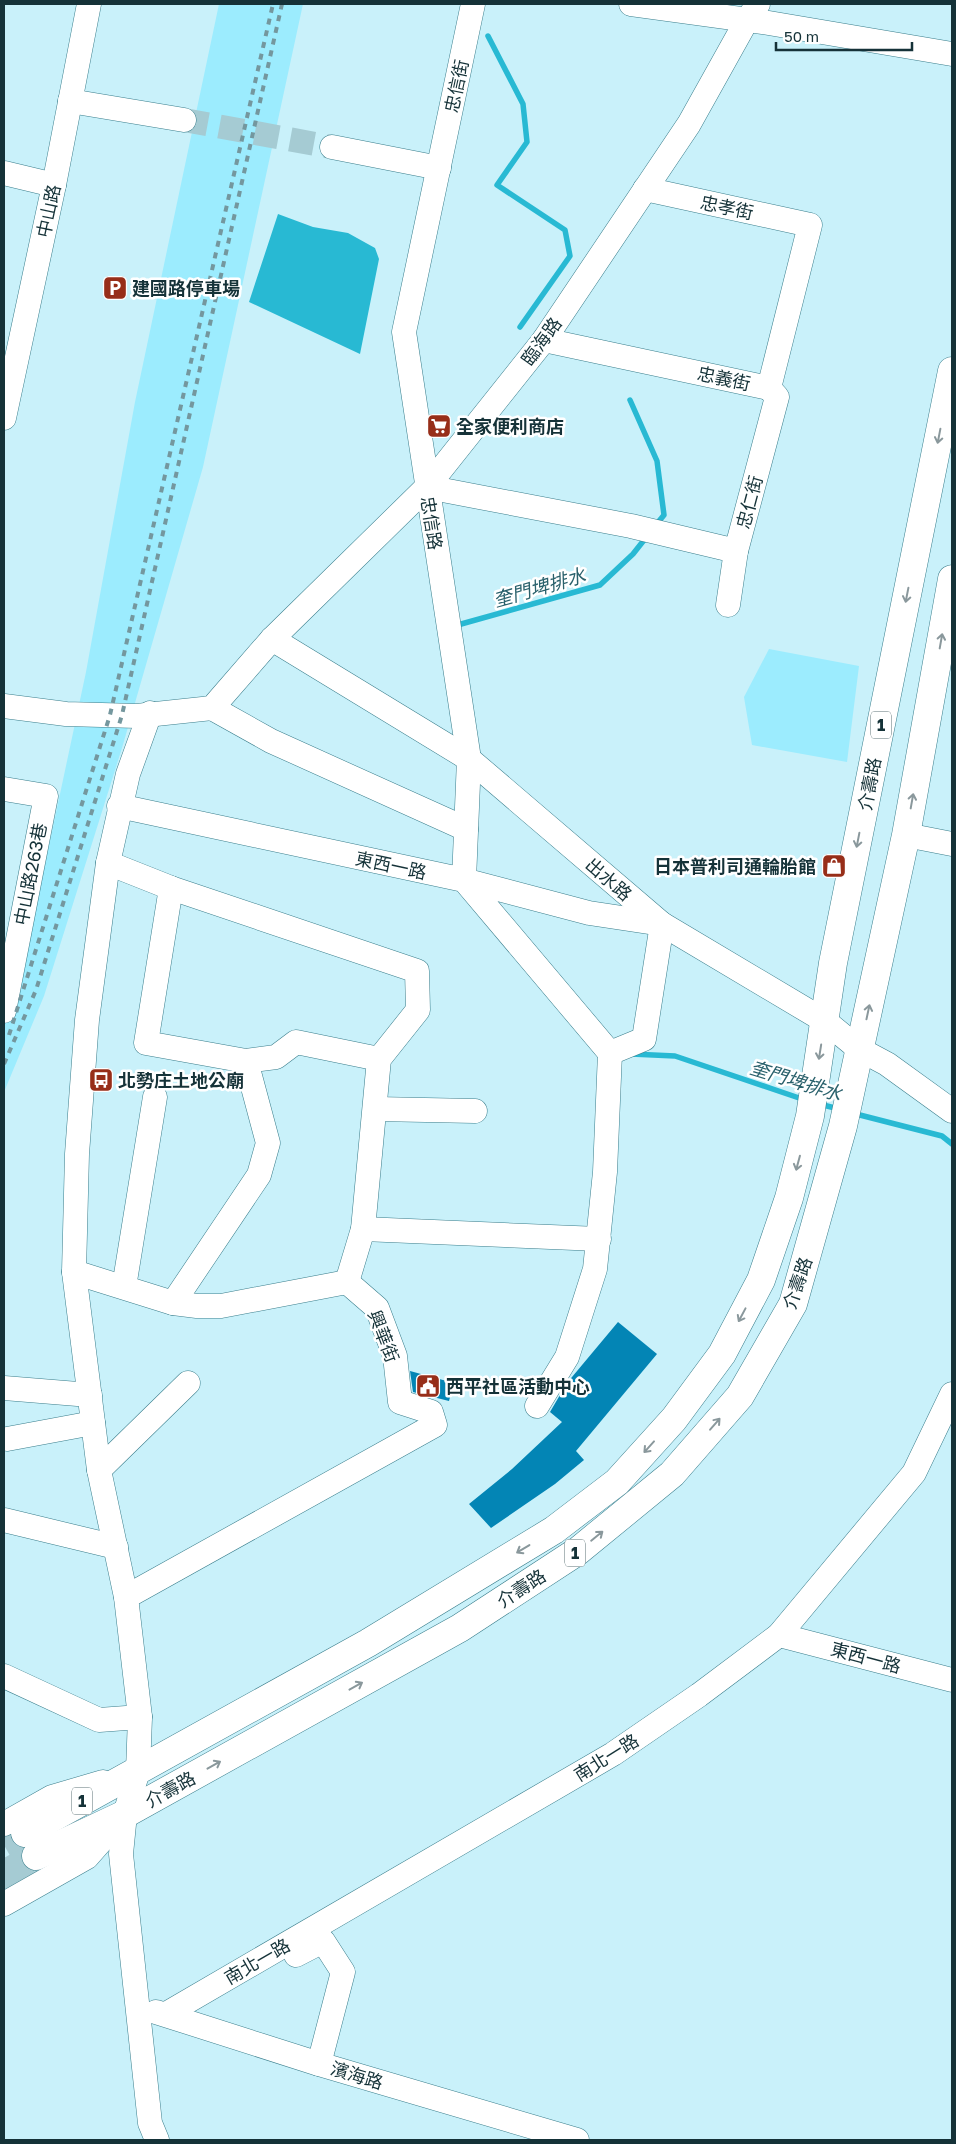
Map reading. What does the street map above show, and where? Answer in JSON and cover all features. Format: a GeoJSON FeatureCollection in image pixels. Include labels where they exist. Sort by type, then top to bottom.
{"type":"FeatureCollection","features":[{"type":"Feature","properties":{"kind":"main road","name":"介壽路"},"geometry":{"type":"LineString","coordinates":[[30,1838],[138,1771],[368,1643],[554,1530],[617,1482],[674,1419],[722,1354],[761,1280],[789,1198],[810,1116],[835,954],[952,371]]}},
{"type":"Feature","properties":{"kind":"main road","name":"1"},"geometry":{"type":"LineString","coordinates":[[859,1049],[906,835],[952,579]]}},
{"type":"Feature","properties":{"kind":"main road","name":"介壽路"},"geometry":{"type":"LineString","coordinates":[[30,1838],[125,1814],[460,1628],[578,1552],[672,1474],[740,1396],[793,1304],[843,1126],[859,1049]]}},
{"type":"Feature","properties":{"kind":"street","name":"中山路"},"geometry":{"type":"LineString","coordinates":[[4,418],[54,185],[89,4]]}},
{"type":"Feature","properties":{"kind":"street","name":"忠信街"},"geometry":{"type":"LineString","coordinates":[[439,168],[473,4]]}},
{"type":"Feature","properties":{"kind":"street"},"geometry":{"type":"LineString","coordinates":[[631,4],[753,12],[952,54]]}},
{"type":"Feature","properties":{"kind":"street","name":"臨海路"},"geometry":{"type":"LineString","coordinates":[[212,708],[272,639],[427,487],[544,340],[689,124],[753,12]]}},
{"type":"Feature","properties":{"kind":"street"},"geometry":{"type":"LineString","coordinates":[[70,101],[184,120]]}},
{"type":"Feature","properties":{"kind":"street"},"geometry":{"type":"LineString","coordinates":[[332,147],[439,168]]}},
{"type":"Feature","properties":{"kind":"street","name":"忠信路"},"geometry":{"type":"LineString","coordinates":[[439,168],[404,332],[469,759],[464,880]]}},
{"type":"Feature","properties":{"kind":"street"},"geometry":{"type":"LineString","coordinates":[[4,173],[54,185]]}},
{"type":"Feature","properties":{"kind":"street","name":"忠孝街"},"geometry":{"type":"LineString","coordinates":[[644,190],[810,225]]}},
{"type":"Feature","properties":{"kind":"street","name":"忠義街"},"geometry":{"type":"LineString","coordinates":[[544,340],[769,388],[810,225]]}},
{"type":"Feature","properties":{"kind":"street","name":"忠仁街"},"geometry":{"type":"LineString","coordinates":[[427,487],[631,526],[736,551],[777,397],[769,388]]}},
{"type":"Feature","properties":{"kind":"street"},"geometry":{"type":"LineString","coordinates":[[728,604],[736,551]]}},
{"type":"Feature","properties":{"kind":"street","name":"出水路"},"geometry":{"type":"LineString","coordinates":[[272,639],[469,759],[662,924],[825,1021],[859,1049],[887,1064],[952,1111]]}},
{"type":"Feature","properties":{"kind":"street"},"geometry":{"type":"LineString","coordinates":[[4,706],[66,714],[137,716],[212,708],[271,741],[466,829]]}},
{"type":"Feature","properties":{"kind":"street"},"geometry":{"type":"LineString","coordinates":[[148,2134],[121,1854],[125,1814],[138,1771],[140,1717],[126,1597],[99,1470],[74,1272],[77,1154],[87,1020],[108,862],[119,806],[150,714]]}},
{"type":"Feature","properties":{"kind":"street","name":"中山路263巷"},"geometry":{"type":"LineString","coordinates":[[4,789],[46,796],[4,1011]]}},
{"type":"Feature","properties":{"kind":"street","name":"東西一路"},"geometry":{"type":"LineString","coordinates":[[119,806],[464,880],[589,913],[662,924]]}},
{"type":"Feature","properties":{"kind":"street"},"geometry":{"type":"LineString","coordinates":[[906,835],[952,844]]}},
{"type":"Feature","properties":{"kind":"street"},"geometry":{"type":"LineString","coordinates":[[74,1272],[173,1303],[197,1306],[220,1306],[348,1282],[363,1229],[376,1109],[379,1059],[418,1010],[417,971],[171,888],[108,862]]}},
{"type":"Feature","properties":{"kind":"street"},"geometry":{"type":"LineString","coordinates":[[464,880],[610,1053],[606,1172],[595,1269],[567,1357],[537,1406]]}},
{"type":"Feature","properties":{"kind":"street"},"geometry":{"type":"LineString","coordinates":[[171,888],[146,1042],[246,1061],[276,1057],[296,1042],[379,1059]]}},
{"type":"Feature","properties":{"kind":"street"},"geometry":{"type":"LineString","coordinates":[[610,1053],[644,1039],[662,924]]}},
{"type":"Feature","properties":{"kind":"street"},"geometry":{"type":"LineString","coordinates":[[173,1303],[260,1175],[268,1143],[246,1061]]}},
{"type":"Feature","properties":{"kind":"street"},"geometry":{"type":"LineString","coordinates":[[124,1287],[155,1097]]}},
{"type":"Feature","properties":{"kind":"street"},"geometry":{"type":"LineString","coordinates":[[376,1109],[475,1111]]}},
{"type":"Feature","properties":{"kind":"street"},"geometry":{"type":"LineString","coordinates":[[363,1229],[599,1239]]}},
{"type":"Feature","properties":{"kind":"street","name":"興華街"},"geometry":{"type":"LineString","coordinates":[[126,1597],[435,1425],[432,1412],[400,1402],[395,1356],[377,1308],[348,1282]]}},
{"type":"Feature","properties":{"kind":"street"},"geometry":{"type":"LineString","coordinates":[[99,1470],[188,1383]]}},
{"type":"Feature","properties":{"kind":"street"},"geometry":{"type":"LineString","coordinates":[[4,1388],[90,1395]]}},
{"type":"Feature","properties":{"kind":"street","name":"南北一路"},"geometry":{"type":"LineString","coordinates":[[166,2014],[613,1754],[699,1695],[779,1635],[914,1473],[952,1394]]}},
{"type":"Feature","properties":{"kind":"street"},"geometry":{"type":"LineString","coordinates":[[7,1439],[93,1423]]}},
{"type":"Feature","properties":{"kind":"street"},"geometry":{"type":"LineString","coordinates":[[4,1520],[116,1548]]}},
{"type":"Feature","properties":{"kind":"street","name":"東西一路"},"geometry":{"type":"LineString","coordinates":[[779,1635],[952,1680]]}},
{"type":"Feature","properties":{"kind":"street"},"geometry":{"type":"LineString","coordinates":[[4,1676],[99,1720],[140,1717]]}},
{"type":"Feature","properties":{"kind":"street"},"geometry":{"type":"LineString","coordinates":[[4,1904],[87,1856],[125,1814]]}},
{"type":"Feature","properties":{"kind":"street"},"geometry":{"type":"LineString","coordinates":[[281,1947],[289,1959],[323,1941],[343,1972],[319,2064]]}},
{"type":"Feature","properties":{"kind":"street","name":"濱海路"},"geometry":{"type":"LineString","coordinates":[[137,2008],[166,2014],[319,2064],[577,2140]]}},
{"type":"Feature","properties":{"kind":"shaded area"},"geometry":{"type":"Polygon","coordinates":[[[219,4],[303,4],[203,467],[122,748],[44,996],[4,1092],[4,1022],[31,930],[86,672],[135,402],[219,4]]]}},
{"type":"Feature","properties":{"kind":"shaded area"},"geometry":{"type":"Polygon","coordinates":[[[278,214],[313,227],[348,233],[375,248],[379,259],[360,354],[249,302],[278,214]]]}},
{"type":"Feature","properties":{"kind":"shaded area"},"geometry":{"type":"Polygon","coordinates":[[[769,649],[859,666],[847,762],[752,745],[744,697],[769,649]]]}},
{"type":"Feature","properties":{"kind":"building"},"geometry":{"type":"Polygon","coordinates":[[[618,1322],[657,1354],[576,1451],[584,1460],[555,1484],[491,1528],[469,1504],[512,1469],[562,1422],[550,1412],[567,1383],[618,1322]]]}},
{"type":"Feature","properties":{"kind":"building","name":"西平社區活動中心"},"geometry":{"type":"Polygon","coordinates":[[[410,1371],[454,1383],[449,1401],[413,1392],[410,1371]]]}},
{"type":"Feature","properties":{"kind":"waterway","name":"奎門埤排水"},"geometry":{"type":"LineString","coordinates":[[488,36],[523,104],[527,142],[497,185],[565,230],[570,256],[520,327]]}},
{"type":"Feature","properties":{"kind":"waterway","name":"奎門埤排水"},"geometry":{"type":"LineString","coordinates":[[630,400],[657,461],[664,515],[655,526]]}},
{"type":"Feature","properties":{"kind":"waterway","name":"奎門埤排水"},"geometry":{"type":"LineString","coordinates":[[454,626],[600,585],[633,554],[648,535]]}},
{"type":"Feature","properties":{"kind":"waterway","name":"奎門埤排水"},"geometry":{"type":"LineString","coordinates":[[631,1054],[675,1056],[805,1100]]}},
{"type":"Feature","properties":{"kind":"waterway","name":"奎門埤排水"},"geometry":{"type":"LineString","coordinates":[[819,1104],[839,1109]]}},
{"type":"Feature","properties":{"kind":"waterway","name":"奎門埤排水"},"geometry":{"type":"LineString","coordinates":[[852,1113],[942,1136],[952,1144]]}},
{"type":"Feature","properties":{"kind":"tunnel"},"geometry":{"type":"LineString","coordinates":[[184,120],[332,147]]}},
{"type":"Feature","properties":{"kind":"tunnel"},"geometry":{"type":"LineString","coordinates":[[4,1845],[25,1833]]}},
{"type":"Feature","properties":{"kind":"tunnel"},"geometry":{"type":"LineString","coordinates":[[4,1874],[36,1856]]}},
{"type":"Feature","properties":{"kind":"tunnel"},"geometry":{"type":"LineString","coordinates":[[4,1890],[42,1870]]}},
{"type":"Feature","properties":{"kind":"railway"},"geometry":{"type":"LineString","coordinates":[[9,1035],[110,715],[273,4]]}},
{"type":"Feature","properties":{"kind":"railway"},"geometry":{"type":"LineString","coordinates":[[4,1064],[36,990],[122,715],[282,4]]}},
{"type":"Feature","properties":{"kind":"place","name":"建國路停車場"},"geometry":{"type":"Point","coordinates":[115,288]}},
{"type":"Feature","properties":{"kind":"place","name":"全家便利商店"},"geometry":{"type":"Point","coordinates":[439,426]}},
{"type":"Feature","properties":{"kind":"place","name":"日本普利司通輪胎館"},"geometry":{"type":"Point","coordinates":[834,866]}},
{"type":"Feature","properties":{"kind":"place","name":"北勢庄土地公廟"},"geometry":{"type":"Point","coordinates":[101,1080]}},
{"type":"Feature","properties":{"kind":"place","name":"西平社區活動中心"},"geometry":{"type":"Point","coordinates":[428,1386]}}]}
